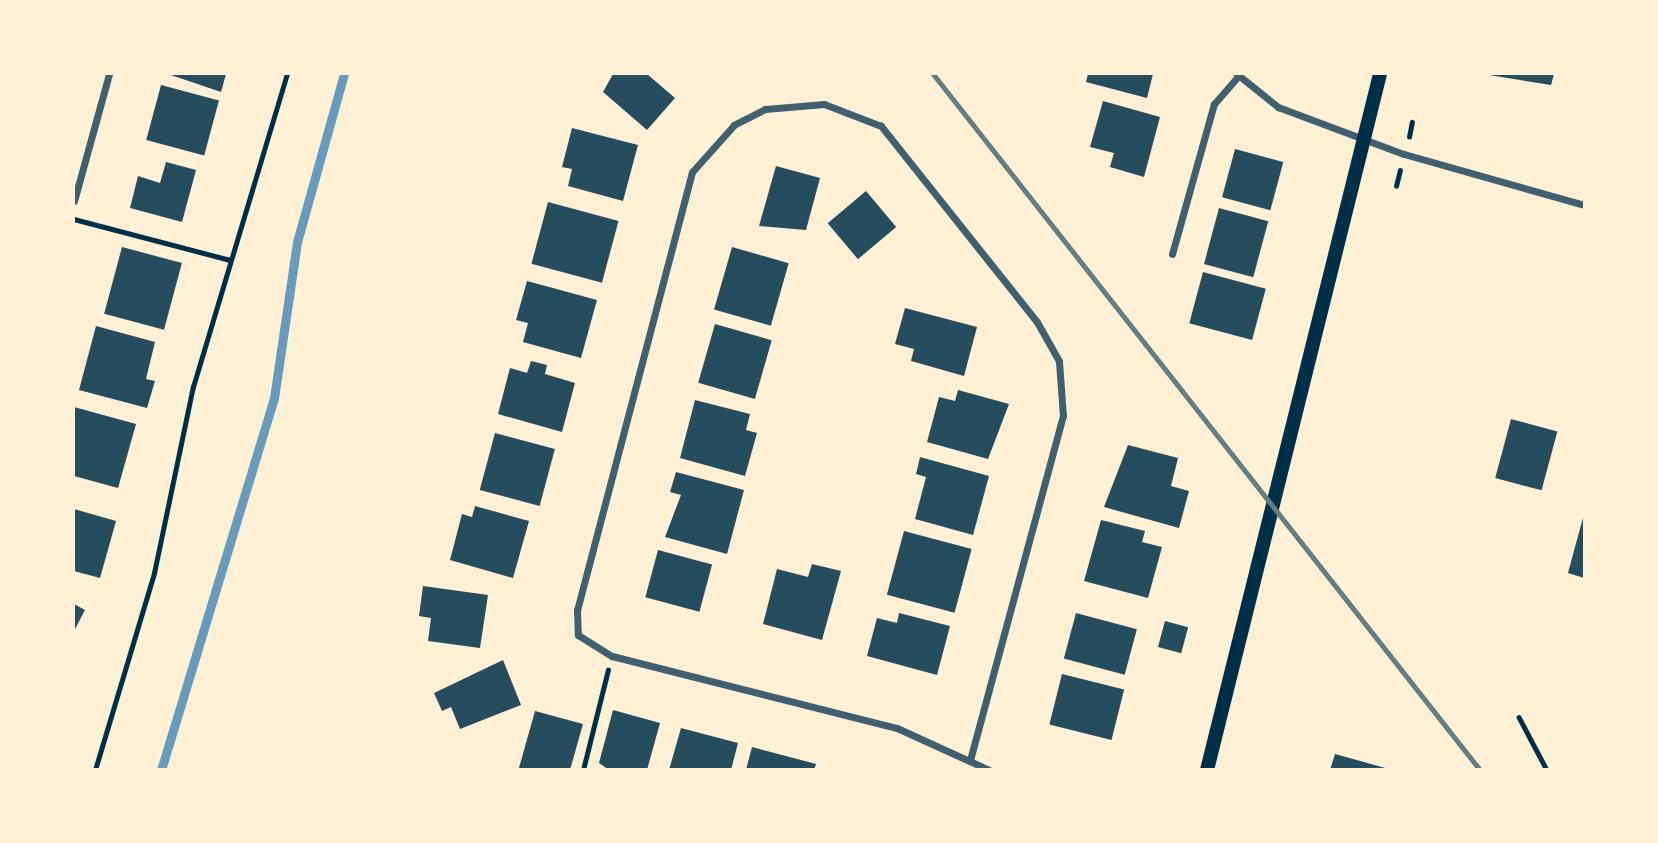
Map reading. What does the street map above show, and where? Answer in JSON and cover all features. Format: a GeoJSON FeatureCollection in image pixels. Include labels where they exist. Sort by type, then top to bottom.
{"type":"FeatureCollection","features":[{"type":"Feature","properties":{"kind":"main road"},"geometry":{"type":"LineString","coordinates":[[1207,769],[1380,74]]}},
{"type":"Feature","properties":{"kind":"street"},"geometry":{"type":"LineString","coordinates":[[74,201],[109,74]]}},
{"type":"Feature","properties":{"kind":"street"},"geometry":{"type":"LineString","coordinates":[[1172,254],[1214,104],[1238,74],[1278,107],[1365,138],[1584,205]]}},
{"type":"Feature","properties":{"kind":"street"},"geometry":{"type":"LineString","coordinates":[[970,760],[1063,416],[1059,361],[1037,322],[908,155],[881,126],[855,112],[795,103],[765,109],[734,125],[692,172],[577,610],[578,635],[612,656],[897,728],[989,769]]}},
{"type":"Feature","properties":{"kind":"path"},"geometry":{"type":"LineString","coordinates":[[95,769],[142,621],[174,463],[230,260],[287,74]]}},
{"type":"Feature","properties":{"kind":"path"},"geometry":{"type":"LineString","coordinates":[[74,219],[230,260]]}},
{"type":"Feature","properties":{"kind":"path"},"geometry":{"type":"LineString","coordinates":[[583,769],[612,656]]}},
{"type":"Feature","properties":{"kind":"path"},"geometry":{"type":"LineString","coordinates":[[1519,717],[1547,769]]}},
{"type":"Feature","properties":{"kind":"building"},"geometry":{"type":"Polygon","coordinates":[[[168,74],[226,74],[221,92],[168,74]]]}},
{"type":"Feature","properties":{"kind":"building"},"geometry":{"type":"Polygon","coordinates":[[[613,74],[647,74],[675,98],[647,130],[603,92],[613,74]]]}},
{"type":"Feature","properties":{"kind":"building"},"geometry":{"type":"Polygon","coordinates":[[[1088,74],[1153,74],[1147,98],[1086,82],[1088,74]]]}},
{"type":"Feature","properties":{"kind":"building"},"geometry":{"type":"Polygon","coordinates":[[[1483,74],[1554,74],[1551,85],[1483,74]]]}},
{"type":"Feature","properties":{"kind":"building"},"geometry":{"type":"Polygon","coordinates":[[[161,85],[219,101],[204,156],[146,140],[161,85]]]}},
{"type":"Feature","properties":{"kind":"building"},"geometry":{"type":"Polygon","coordinates":[[[1103,101],[1160,117],[1144,177],[1110,167],[1114,153],[1090,147],[1103,101]]]}},
{"type":"Feature","properties":{"kind":"building"},"geometry":{"type":"Polygon","coordinates":[[[572,128],[638,145],[623,201],[568,186],[572,169],[562,167],[572,128]]]}},
{"type":"Feature","properties":{"kind":"building"},"geometry":{"type":"Polygon","coordinates":[[[1235,149],[1283,162],[1270,210],[1222,197],[1235,149]]]}},
{"type":"Feature","properties":{"kind":"building"},"geometry":{"type":"Polygon","coordinates":[[[166,162],[196,170],[182,222],[130,208],[138,176],[160,183],[166,162]]]}},
{"type":"Feature","properties":{"kind":"building"},"geometry":{"type":"Polygon","coordinates":[[[776,166],[820,178],[806,230],[759,226],[776,166]]]}},
{"type":"Feature","properties":{"kind":"building"},"geometry":{"type":"Polygon","coordinates":[[[866,191],[896,227],[858,259],[828,223],[866,191]]]}},
{"type":"Feature","properties":{"kind":"building"},"geometry":{"type":"Polygon","coordinates":[[[548,202],[619,221],[602,283],[531,264],[548,202]]]}},
{"type":"Feature","properties":{"kind":"building"},"geometry":{"type":"Polygon","coordinates":[[[1219,208],[1268,221],[1253,277],[1204,264],[1219,208]]]}},
{"type":"Feature","properties":{"kind":"building"},"geometry":{"type":"Polygon","coordinates":[[[122,247],[182,263],[164,330],[104,314],[122,247]]]}},
{"type":"Feature","properties":{"kind":"building"},"geometry":{"type":"Polygon","coordinates":[[[732,247],[789,263],[771,326],[714,309],[732,247]]]}},
{"type":"Feature","properties":{"kind":"building"},"geometry":{"type":"Polygon","coordinates":[[[1203,272],[1266,289],[1252,340],[1189,323],[1203,272]]]}},
{"type":"Feature","properties":{"kind":"building"},"geometry":{"type":"Polygon","coordinates":[[[527,281],[597,300],[581,358],[523,342],[528,323],[516,320],[527,281]]]}},
{"type":"Feature","properties":{"kind":"building"},"geometry":{"type":"Polygon","coordinates":[[[905,308],[977,327],[964,376],[911,361],[914,349],[895,344],[905,308]]]}},
{"type":"Feature","properties":{"kind":"building"},"geometry":{"type":"Polygon","coordinates":[[[715,324],[772,340],[755,399],[698,383],[715,324]]]}},
{"type":"Feature","properties":{"kind":"building"},"geometry":{"type":"Polygon","coordinates":[[[96,326],[155,342],[146,379],[155,381],[147,408],[79,390],[96,326]]]}},
{"type":"Feature","properties":{"kind":"building"},"geometry":{"type":"Polygon","coordinates":[[[531,361],[547,365],[545,374],[575,383],[562,432],[498,414],[510,368],[527,373],[531,361]]]}},
{"type":"Feature","properties":{"kind":"building"},"geometry":{"type":"Polygon","coordinates":[[[958,390],[1009,404],[988,459],[927,442],[939,397],[955,401],[958,390]]]}},
{"type":"Feature","properties":{"kind":"building"},"geometry":{"type":"Polygon","coordinates":[[[695,400],[750,414],[746,430],[757,433],[745,476],[680,458],[695,400]]]}},
{"type":"Feature","properties":{"kind":"building"},"geometry":{"type":"Polygon","coordinates":[[[74,407],[136,424],[118,488],[74,476],[74,407]]]}},
{"type":"Feature","properties":{"kind":"building"},"geometry":{"type":"Polygon","coordinates":[[[1511,419],[1557,431],[1542,490],[1495,478],[1511,419]]]}},
{"type":"Feature","properties":{"kind":"building"},"geometry":{"type":"Polygon","coordinates":[[[495,433],[555,449],[540,506],[480,490],[495,433]]]}},
{"type":"Feature","properties":{"kind":"building"},"geometry":{"type":"Polygon","coordinates":[[[1128,445],[1178,458],[1171,486],[1189,491],[1179,528],[1104,507],[1128,445]]]}},
{"type":"Feature","properties":{"kind":"building"},"geometry":{"type":"Polygon","coordinates":[[[920,457],[989,476],[973,535],[915,519],[926,477],[916,474],[920,457]]]}},
{"type":"Feature","properties":{"kind":"building"},"geometry":{"type":"Polygon","coordinates":[[[676,472],[744,490],[727,554],[665,537],[681,495],[670,492],[676,472]]]}},
{"type":"Feature","properties":{"kind":"building"},"geometry":{"type":"Polygon","coordinates":[[[475,506],[529,521],[513,578],[450,560],[462,514],[472,517],[475,506]]]}},
{"type":"Feature","properties":{"kind":"building"},"geometry":{"type":"Polygon","coordinates":[[[74,509],[116,521],[100,578],[74,571],[74,509]]]}},
{"type":"Feature","properties":{"kind":"building"},"geometry":{"type":"Polygon","coordinates":[[[1584,514],[1584,578],[1568,573],[1584,514]]]}},
{"type":"Feature","properties":{"kind":"building"},"geometry":{"type":"Polygon","coordinates":[[[1101,520],[1145,531],[1142,542],[1162,547],[1148,598],[1084,581],[1101,520]]]}},
{"type":"Feature","properties":{"kind":"building"},"geometry":{"type":"Polygon","coordinates":[[[904,531],[972,549],[955,613],[887,595],[904,531]]]}},
{"type":"Feature","properties":{"kind":"building"},"geometry":{"type":"Polygon","coordinates":[[[658,550],[712,564],[699,612],[645,597],[658,550]]]}},
{"type":"Feature","properties":{"kind":"building"},"geometry":{"type":"Polygon","coordinates":[[[812,564],[841,571],[822,640],[763,624],[777,569],[808,577],[812,564]]]}},
{"type":"Feature","properties":{"kind":"building"},"geometry":{"type":"Polygon","coordinates":[[[423,586],[488,595],[480,648],[428,641],[431,618],[419,616],[423,586]]]}},
{"type":"Feature","properties":{"kind":"building"},"geometry":{"type":"Polygon","coordinates":[[[74,604],[85,610],[74,631],[74,604]]]}},
{"type":"Feature","properties":{"kind":"building"},"geometry":{"type":"Polygon","coordinates":[[[899,613],[950,626],[937,675],[867,656],[877,618],[897,623],[899,613]]]}},
{"type":"Feature","properties":{"kind":"building"},"geometry":{"type":"Polygon","coordinates":[[[1076,613],[1137,629],[1125,675],[1064,658],[1076,613]]]}},
{"type":"Feature","properties":{"kind":"building"},"geometry":{"type":"Polygon","coordinates":[[[1165,621],[1188,627],[1181,653],[1158,647],[1165,621]]]}},
{"type":"Feature","properties":{"kind":"building"},"geometry":{"type":"Polygon","coordinates":[[[503,660],[521,705],[460,729],[451,707],[442,711],[434,693],[503,660]]]}},
{"type":"Feature","properties":{"kind":"building"},"geometry":{"type":"Polygon","coordinates":[[[1062,674],[1124,689],[1112,740],[1049,724],[1062,674]]]}},
{"type":"Feature","properties":{"kind":"building"},"geometry":{"type":"Polygon","coordinates":[[[613,710],[660,723],[647,770],[609,770],[599,763],[613,710]]]}},
{"type":"Feature","properties":{"kind":"building"},"geometry":{"type":"Polygon","coordinates":[[[535,711],[583,724],[570,770],[519,768],[535,711]]]}},
{"type":"Feature","properties":{"kind":"building"},"geometry":{"type":"Polygon","coordinates":[[[681,728],[738,743],[731,770],[669,770],[681,728]]]}},
{"type":"Feature","properties":{"kind":"building"},"geometry":{"type":"Polygon","coordinates":[[[752,747],[816,764],[814,770],[746,770],[752,747]]]}},
{"type":"Feature","properties":{"kind":"building"},"geometry":{"type":"Polygon","coordinates":[[[1335,754],[1389,769],[1389,770],[1330,770],[1335,754]]]}},
{"type":"Feature","properties":{"kind":"waterway"},"geometry":{"type":"LineString","coordinates":[[161,770],[274,398],[297,242],[344,74]]}},
{"type":"Feature","properties":{"kind":"railway"},"geometry":{"type":"LineString","coordinates":[[933,74],[1480,770]]}}]}
